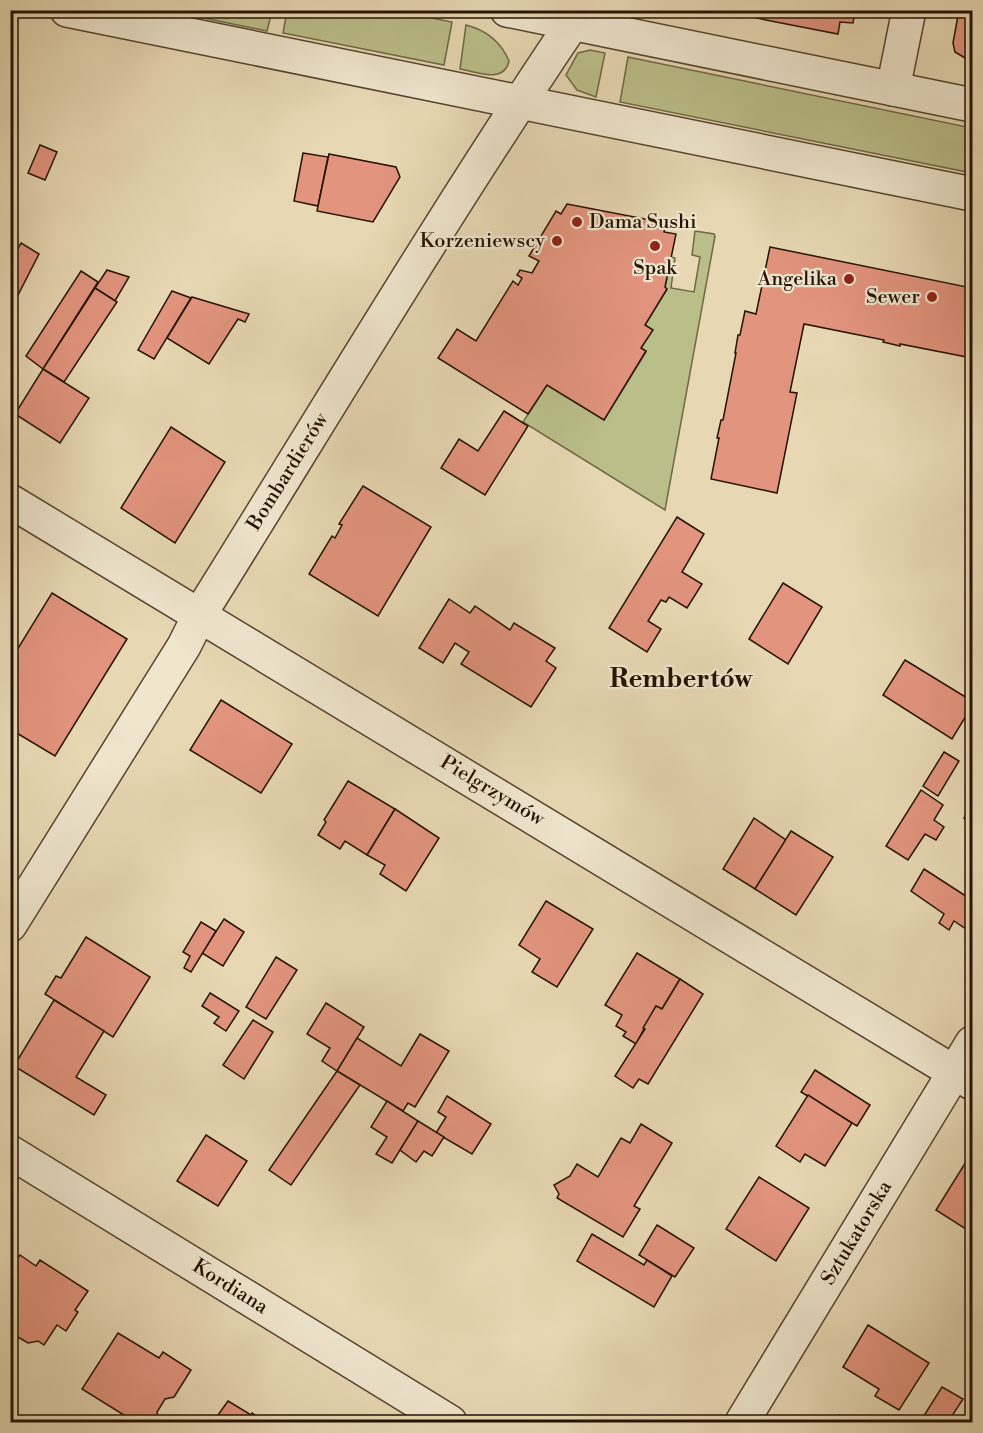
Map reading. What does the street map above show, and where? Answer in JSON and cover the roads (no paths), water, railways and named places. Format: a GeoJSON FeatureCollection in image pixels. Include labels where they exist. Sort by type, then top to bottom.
{"type":"FeatureCollection","features":[{"type":"Feature","properties":{"kind":"street"},"geometry":{"type":"LineString","coordinates":[[67,10],[972,194]]}},
{"type":"Feature","properties":{"kind":"street"},"geometry":{"type":"LineString","coordinates":[[507,10],[972,105]]}},
{"type":"Feature","properties":{"kind":"street"},"geometry":{"type":"LineString","coordinates":[[893,89],[909,10]]}},
{"type":"Feature","properties":{"kind":"street","name":"Bombardierów"},"geometry":{"type":"LineString","coordinates":[[10,925],[184,646],[200,614],[520,102],[572,24]]}},
{"type":"Feature","properties":{"kind":"street","name":"Pielgrzymów"},"geometry":{"type":"LineString","coordinates":[[10,501],[964,1078]]}},
{"type":"Feature","properties":{"kind":"street","name":"Sztukatorska"},"geometry":{"type":"LineString","coordinates":[[742,1422],[964,1078],[972,1043]]}},
{"type":"Feature","properties":{"kind":"street","name":"Kordiana"},"geometry":{"type":"LineString","coordinates":[[10,1152],[450,1422]]}},
{"type":"Feature","properties":{"kind":"place","name":"Dama Sushi"},"geometry":{"type":"Point","coordinates":[577,222]}},
{"type":"Feature","properties":{"kind":"place","name":"Korzeniewscy"},"geometry":{"type":"Point","coordinates":[557,241]}},
{"type":"Feature","properties":{"kind":"place","name":"Spak"},"geometry":{"type":"Point","coordinates":[655,246]}},
{"type":"Feature","properties":{"kind":"place","name":"Angelika"},"geometry":{"type":"Point","coordinates":[849,279]}},
{"type":"Feature","properties":{"kind":"place","name":"Sewer"},"geometry":{"type":"Point","coordinates":[932,297]}},
{"type":"Feature","properties":{"kind":"district","name":"Rembertów"},"geometry":{"type":"Point","coordinates":[681,679]}}]}
